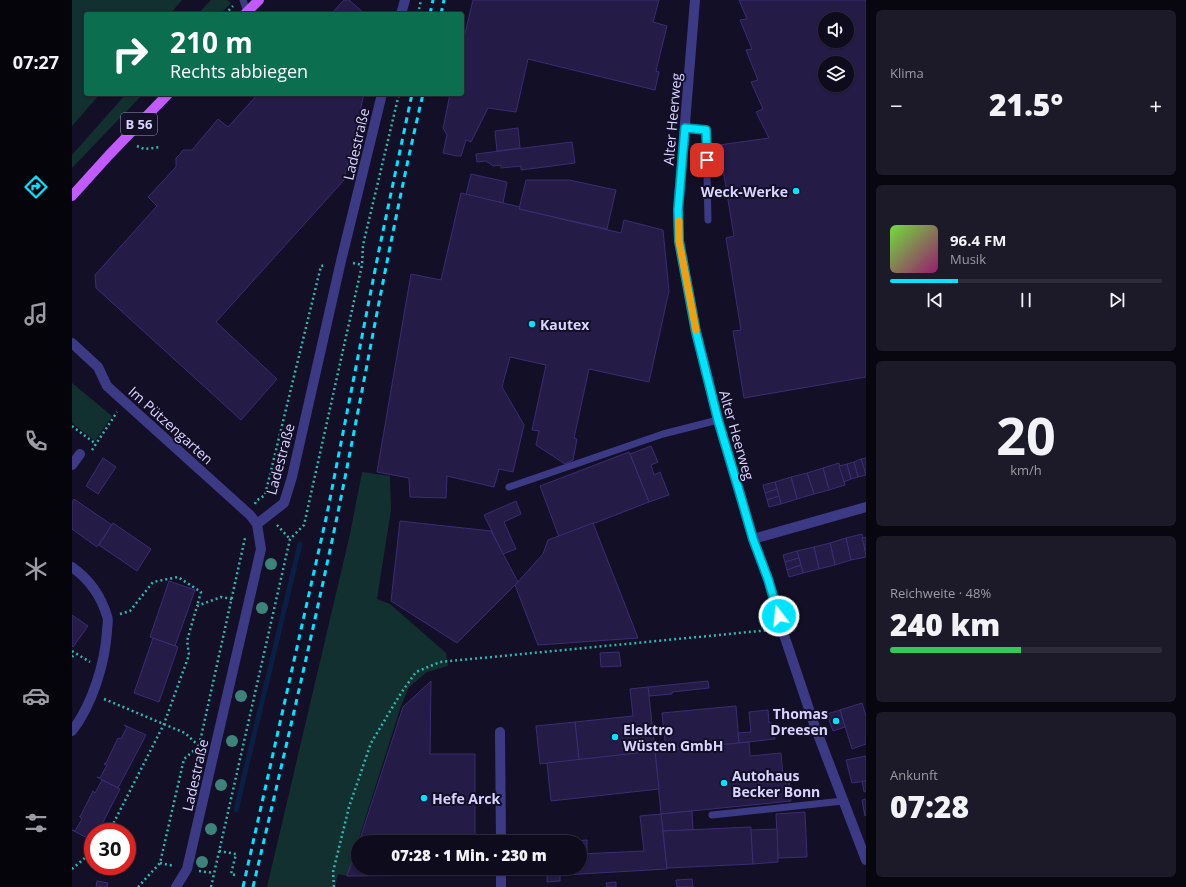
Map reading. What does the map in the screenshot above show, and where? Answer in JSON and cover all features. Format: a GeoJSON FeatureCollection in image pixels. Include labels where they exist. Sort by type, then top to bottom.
{"type":"FeatureCollection","features":[{"type":"Feature","properties":{"kind":"main road"},"geometry":{"type":"LineString","coordinates":[[247,12],[259,0]]}},
{"type":"Feature","properties":{"kind":"main road","name":"B 56"},"geometry":{"type":"LineString","coordinates":[[72,196],[166,96]]}},
{"type":"Feature","properties":{"kind":"street"},"geometry":{"type":"LineString","coordinates":[[402,12],[405,0]]}},
{"type":"Feature","properties":{"kind":"street","name":"Alter Heerweg"},"geometry":{"type":"LineString","coordinates":[[695,0],[678,210],[679,241],[696,332],[718,420],[753,539],[768,579],[782,629],[814,724],[866,860]]}},
{"type":"Feature","properties":{"kind":"street","name":"Ladestraße"},"geometry":{"type":"LineString","coordinates":[[178,887],[187,869],[261,549],[257,524],[284,503],[292,476],[341,261],[382,96]]}},
{"type":"Feature","properties":{"kind":"street","name":"Im Pützengarten"},"geometry":{"type":"LineString","coordinates":[[72,343],[98,367],[107,386],[250,515],[257,524]]}},
{"type":"Feature","properties":{"kind":"street"},"geometry":{"type":"LineString","coordinates":[[72,465],[80,454]]}},
{"type":"Feature","properties":{"kind":"street"},"geometry":{"type":"LineString","coordinates":[[753,539],[866,507]]}},
{"type":"Feature","properties":{"kind":"street"},"geometry":{"type":"LineString","coordinates":[[72,567],[97,591],[108,617],[106,648],[92,695],[79,722],[72,731]]}},
{"type":"Feature","properties":{"kind":"street"},"geometry":{"type":"LineString","coordinates":[[500,732],[501,835]]}},
{"type":"Feature","properties":{"kind":"street"},"geometry":{"type":"LineString","coordinates":[[501,875],[501,887]]}},
{"type":"Feature","properties":{"kind":"lane"},"geometry":{"type":"LineString","coordinates":[[243,0],[246,12]]}},
{"type":"Feature","properties":{"kind":"lane"},"geometry":{"type":"LineString","coordinates":[[685,128],[706,130],[708,220]]}},
{"type":"Feature","properties":{"kind":"lane"},"geometry":{"type":"LineString","coordinates":[[509,487],[663,434],[718,420]]}},
{"type":"Feature","properties":{"kind":"lane"},"geometry":{"type":"LineString","coordinates":[[712,815],[843,801]]}},
{"type":"Feature","properties":{"kind":"path"},"geometry":{"type":"LineString","coordinates":[[418,12],[421,0]]}},
{"type":"Feature","properties":{"kind":"path"},"geometry":{"type":"LineString","coordinates":[[211,887],[290,539],[304,525],[362,265],[363,245],[399,96]]}},
{"type":"Feature","properties":{"kind":"path"},"geometry":{"type":"LineString","coordinates":[[137,146],[144,149],[161,147]]}},
{"type":"Feature","properties":{"kind":"path"},"geometry":{"type":"LineString","coordinates":[[250,515],[256,501],[265,495],[321,266],[341,261],[362,265]]}},
{"type":"Feature","properties":{"kind":"path"},"geometry":{"type":"LineString","coordinates":[[80,454],[91,451],[124,402]]}},
{"type":"Feature","properties":{"kind":"path"},"geometry":{"type":"LineString","coordinates":[[72,426],[96,444]]}},
{"type":"Feature","properties":{"kind":"path"},"geometry":{"type":"LineString","coordinates":[[268,515],[290,539]]}},
{"type":"Feature","properties":{"kind":"path"},"geometry":{"type":"LineString","coordinates":[[138,887],[160,863],[184,759],[199,746],[245,538]]}},
{"type":"Feature","properties":{"kind":"path"},"geometry":{"type":"LineString","coordinates":[[108,617],[130,611],[153,582],[178,577],[201,592],[186,641],[188,655],[164,724],[114,823]]}},
{"type":"Feature","properties":{"kind":"path"},"geometry":{"type":"LineString","coordinates":[[197,606],[221,597],[232,599]]}},
{"type":"Feature","properties":{"kind":"path"},"geometry":{"type":"LineString","coordinates":[[334,887],[333,872],[349,807],[371,743],[401,693],[416,672],[440,662],[782,629]]}},
{"type":"Feature","properties":{"kind":"path"},"geometry":{"type":"LineString","coordinates":[[72,657],[73,652],[100,668]]}},
{"type":"Feature","properties":{"kind":"path"},"geometry":{"type":"LineString","coordinates":[[92,695],[185,733],[199,746]]}},
{"type":"Feature","properties":{"kind":"path"},"geometry":{"type":"LineString","coordinates":[[219,850],[236,854],[231,874],[235,875]]}},
{"type":"Feature","properties":{"kind":"path"},"geometry":{"type":"LineString","coordinates":[[72,869],[84,859]]}},
{"type":"Feature","properties":{"kind":"green space"},"geometry":{"type":"Polygon","coordinates":[[[72,0],[182,0],[172,12],[84,12],[84,96],[98,96],[72,126],[72,0]]]}},
{"type":"Feature","properties":{"kind":"green space"},"geometry":{"type":"Polygon","coordinates":[[[211,0],[227,0],[231,3],[222,12],[200,12],[211,0]]]}},
{"type":"Feature","properties":{"kind":"green space"},"geometry":{"type":"Polygon","coordinates":[[[124,96],[141,96],[72,168],[72,155],[124,96]]]}},
{"type":"Feature","properties":{"kind":"green space"},"geometry":{"type":"Polygon","coordinates":[[[72,383],[112,416],[95,441],[72,423],[72,383]]]}},
{"type":"Feature","properties":{"kind":"green space"},"geometry":{"type":"Polygon","coordinates":[[[362,472],[390,476],[391,510],[377,599],[390,604],[446,653],[448,666],[427,672],[409,687],[401,706],[360,835],[351,835],[351,863],[347,876],[338,874],[335,887],[267,887],[350,534],[362,472]]]}},
{"type":"Feature","properties":{"kind":"building"},"geometry":{"type":"Polygon","coordinates":[[[344,0],[349,0],[363,12],[333,12],[344,0]]]}},
{"type":"Feature","properties":{"kind":"building"},"geometry":{"type":"Polygon","coordinates":[[[473,0],[659,0],[653,22],[667,26],[656,71],[659,72],[655,90],[528,59],[516,112],[488,108],[471,142],[466,140],[461,156],[457,156],[443,153],[447,135],[443,128],[450,96],[464,96],[464,38],[473,0]]]}},
{"type":"Feature","properties":{"kind":"building","name":"Weck-Werke"},"geometry":{"type":"Polygon","coordinates":[[[739,0],[866,0],[866,377],[744,398],[733,331],[741,330],[726,238],[734,236],[719,145],[769,138],[756,112],[763,109],[751,82],[758,80],[746,50],[752,49],[740,20],[747,19],[739,0]]]}},
{"type":"Feature","properties":{"kind":"building"},"geometry":{"type":"Polygon","coordinates":[[[256,96],[364,96],[344,180],[216,322],[277,379],[241,420],[96,288],[95,275],[157,206],[148,197],[176,167],[176,158],[183,150],[192,150],[218,119],[228,127],[256,96]]]}},
{"type":"Feature","properties":{"kind":"building"},"geometry":{"type":"Polygon","coordinates":[[[518,128],[520,148],[497,151],[495,131],[518,128]]]}},
{"type":"Feature","properties":{"kind":"building"},"geometry":{"type":"Polygon","coordinates":[[[572,142],[575,163],[521,170],[521,166],[501,168],[501,165],[493,166],[486,161],[477,162],[476,154],[572,142]]]}},
{"type":"Feature","properties":{"kind":"building"},"geometry":{"type":"Polygon","coordinates":[[[471,174],[507,182],[503,203],[466,195],[471,174]]]}},
{"type":"Feature","properties":{"kind":"building"},"geometry":{"type":"Polygon","coordinates":[[[526,180],[569,180],[616,190],[607,229],[519,209],[526,180]]]}},
{"type":"Feature","properties":{"kind":"building","name":"Kautex"},"geometry":{"type":"Polygon","coordinates":[[[461,193],[520,207],[519,209],[621,233],[624,220],[663,230],[669,291],[649,382],[589,369],[574,438],[577,439],[573,460],[565,464],[536,445],[539,431],[532,430],[546,365],[510,357],[502,387],[524,425],[513,472],[499,469],[494,487],[447,476],[446,498],[410,497],[409,478],[377,472],[411,274],[441,280],[461,193]]]}},
{"type":"Feature","properties":{"kind":"building"},"geometry":{"type":"Polygon","coordinates":[[[651,446],[658,462],[651,465],[654,475],[660,472],[669,495],[649,502],[630,454],[651,446]]]}},
{"type":"Feature","properties":{"kind":"building"},"geometry":{"type":"Polygon","coordinates":[[[629,452],[649,502],[559,537],[540,486],[629,452]]]}},
{"type":"Feature","properties":{"kind":"building"},"geometry":{"type":"Polygon","coordinates":[[[103,458],[116,467],[98,494],[86,486],[103,458]]]}},
{"type":"Feature","properties":{"kind":"building"},"geometry":{"type":"Polygon","coordinates":[[[866,458],[866,475],[861,459],[866,458]]]}},
{"type":"Feature","properties":{"kind":"building"},"geometry":{"type":"Polygon","coordinates":[[[861,459],[866,475],[858,477],[854,462],[861,459]]]}},
{"type":"Feature","properties":{"kind":"building"},"geometry":{"type":"Polygon","coordinates":[[[854,462],[858,477],[851,479],[847,464],[854,462]]]}},
{"type":"Feature","properties":{"kind":"building"},"geometry":{"type":"Polygon","coordinates":[[[839,463],[845,485],[829,490],[823,468],[839,463]]]}},
{"type":"Feature","properties":{"kind":"building"},"geometry":{"type":"Polygon","coordinates":[[[847,464],[851,479],[844,482],[839,466],[847,464]]]}},
{"type":"Feature","properties":{"kind":"building"},"geometry":{"type":"Polygon","coordinates":[[[823,468],[829,490],[814,494],[807,473],[823,468]]]}},
{"type":"Feature","properties":{"kind":"building"},"geometry":{"type":"Polygon","coordinates":[[[807,473],[814,494],[797,499],[791,477],[807,473]]]}},
{"type":"Feature","properties":{"kind":"building"},"geometry":{"type":"Polygon","coordinates":[[[791,477],[797,499],[781,504],[775,482],[791,477]]]}},
{"type":"Feature","properties":{"kind":"building"},"geometry":{"type":"Polygon","coordinates":[[[775,482],[777,489],[765,493],[763,485],[775,482]]]}},
{"type":"Feature","properties":{"kind":"building"},"geometry":{"type":"Polygon","coordinates":[[[777,489],[779,496],[767,500],[765,493],[777,489]]]}},
{"type":"Feature","properties":{"kind":"building"},"geometry":{"type":"Polygon","coordinates":[[[779,496],[781,504],[769,507],[767,500],[779,496]]]}},
{"type":"Feature","properties":{"kind":"building"},"geometry":{"type":"Polygon","coordinates":[[[74,499],[112,525],[97,547],[72,529],[72,502],[74,499]]]}},
{"type":"Feature","properties":{"kind":"building"},"geometry":{"type":"Polygon","coordinates":[[[516,501],[521,514],[504,522],[516,549],[503,554],[484,515],[516,501]]]}},
{"type":"Feature","properties":{"kind":"building"},"geometry":{"type":"Polygon","coordinates":[[[400,521],[491,531],[518,582],[457,643],[391,601],[400,521]]]}},
{"type":"Feature","properties":{"kind":"building"},"geometry":{"type":"Polygon","coordinates":[[[113,523],[151,549],[137,571],[99,545],[113,523]]]}},
{"type":"Feature","properties":{"kind":"building"},"geometry":{"type":"Polygon","coordinates":[[[593,523],[638,638],[538,645],[515,585],[543,554],[548,540],[593,523]]]}},
{"type":"Feature","properties":{"kind":"building"},"geometry":{"type":"Polygon","coordinates":[[[862,534],[866,557],[851,560],[846,538],[862,534]]]}},
{"type":"Feature","properties":{"kind":"building"},"geometry":{"type":"Polygon","coordinates":[[[866,537],[866,551],[862,538],[866,537]]]}},
{"type":"Feature","properties":{"kind":"building"},"geometry":{"type":"Polygon","coordinates":[[[846,538],[851,560],[835,565],[830,543],[846,538]]]}},
{"type":"Feature","properties":{"kind":"building"},"geometry":{"type":"Polygon","coordinates":[[[830,543],[835,565],[819,569],[814,547],[830,543]]]}},
{"type":"Feature","properties":{"kind":"building"},"geometry":{"type":"Polygon","coordinates":[[[814,547],[819,569],[803,573],[797,551],[814,547]]]}},
{"type":"Feature","properties":{"kind":"building"},"geometry":{"type":"Polygon","coordinates":[[[797,551],[799,558],[785,562],[783,555],[797,551]]]}},
{"type":"Feature","properties":{"kind":"building"},"geometry":{"type":"Polygon","coordinates":[[[799,558],[801,565],[787,570],[785,562],[799,558]]]}},
{"type":"Feature","properties":{"kind":"building"},"geometry":{"type":"Polygon","coordinates":[[[801,565],[803,573],[789,577],[787,570],[801,565]]]}},
{"type":"Feature","properties":{"kind":"building"},"geometry":{"type":"Polygon","coordinates":[[[169,581],[195,590],[175,646],[150,637],[169,581]]]}},
{"type":"Feature","properties":{"kind":"building"},"geometry":{"type":"Polygon","coordinates":[[[72,615],[88,626],[73,647],[72,646],[72,615]]]}},
{"type":"Feature","properties":{"kind":"building"},"geometry":{"type":"Polygon","coordinates":[[[153,638],[178,647],[159,702],[134,693],[153,638]]]}},
{"type":"Feature","properties":{"kind":"building"},"geometry":{"type":"Polygon","coordinates":[[[619,652],[621,666],[601,667],[600,653],[619,652]]]}},
{"type":"Feature","properties":{"kind":"building","name":"Hefe Arck"},"geometry":{"type":"Polygon","coordinates":[[[431,681],[430,754],[475,754],[475,835],[361,835],[403,707],[431,681]]]}},
{"type":"Feature","properties":{"kind":"building"},"geometry":{"type":"Polygon","coordinates":[[[708,681],[709,688],[649,696],[648,687],[708,681]]]}},
{"type":"Feature","properties":{"kind":"building","name":"Elektro Wüsten GmbH"},"geometry":{"type":"Polygon","coordinates":[[[648,687],[655,751],[579,760],[575,722],[633,716],[630,689],[648,687]]]}},
{"type":"Feature","properties":{"kind":"building"},"geometry":{"type":"Polygon","coordinates":[[[862,703],[866,716],[866,744],[852,749],[840,710],[862,703]]]}},
{"type":"Feature","properties":{"kind":"building"},"geometry":{"type":"Polygon","coordinates":[[[736,706],[739,743],[666,750],[662,713],[736,706]]]}},
{"type":"Feature","properties":{"kind":"building"},"geometry":{"type":"Polygon","coordinates":[[[768,710],[769,723],[772,723],[775,739],[739,743],[738,733],[751,732],[749,712],[768,710]]]}},
{"type":"Feature","properties":{"kind":"building","name":"Thomas Dreesen"},"geometry":{"type":"Polygon","coordinates":[[[840,710],[845,727],[833,731],[827,714],[840,710]]]}},
{"type":"Feature","properties":{"kind":"building"},"geometry":{"type":"Polygon","coordinates":[[[575,722],[579,760],[540,764],[536,726],[575,722]]]}},
{"type":"Feature","properties":{"kind":"building"},"geometry":{"type":"Polygon","coordinates":[[[124,725],[146,735],[118,788],[97,777],[100,778],[107,765],[104,764],[106,763],[118,738],[121,739],[127,727],[124,725]]]}},
{"type":"Feature","properties":{"kind":"building","name":"Autohaus Becker Bonn"},"geometry":{"type":"Polygon","coordinates":[[[749,742],[750,756],[781,753],[783,776],[789,776],[791,801],[661,814],[655,751],[749,742]]]}},
{"type":"Feature","properties":{"kind":"building"},"geometry":{"type":"Polygon","coordinates":[[[655,751],[659,789],[551,801],[547,763],[655,751]]]}},
{"type":"Feature","properties":{"kind":"building"},"geometry":{"type":"Polygon","coordinates":[[[866,756],[866,781],[852,783],[846,760],[866,756]]]}},
{"type":"Feature","properties":{"kind":"building"},"geometry":{"type":"Polygon","coordinates":[[[102,780],[120,789],[103,823],[84,823],[84,836],[72,830],[75,831],[82,819],[80,817],[93,791],[95,793],[102,780]]]}},
{"type":"Feature","properties":{"kind":"building"},"geometry":{"type":"Polygon","coordinates":[[[862,781],[866,781],[866,791],[864,792],[862,781]]]}},
{"type":"Feature","properties":{"kind":"building"},"geometry":{"type":"Polygon","coordinates":[[[866,799],[866,815],[865,816],[862,800],[866,799]]]}},
{"type":"Feature","properties":{"kind":"building"},"geometry":{"type":"Polygon","coordinates":[[[692,811],[693,830],[663,831],[661,814],[692,811]]]}},
{"type":"Feature","properties":{"kind":"building"},"geometry":{"type":"Polygon","coordinates":[[[805,812],[807,857],[778,858],[776,814],[805,812]]]}},
{"type":"Feature","properties":{"kind":"building"},"geometry":{"type":"Polygon","coordinates":[[[661,814],[667,869],[587,874],[587,854],[644,851],[640,816],[661,814]]]}},
{"type":"Feature","properties":{"kind":"building"},"geometry":{"type":"Polygon","coordinates":[[[751,827],[753,864],[667,868],[663,831],[751,827]]]}},
{"type":"Feature","properties":{"kind":"building"},"geometry":{"type":"Polygon","coordinates":[[[777,829],[778,862],[753,864],[751,830],[777,829]]]}},
{"type":"Feature","properties":{"kind":"building"},"geometry":{"type":"Polygon","coordinates":[[[351,864],[351,875],[475,875],[347,876],[351,864]]]}},
{"type":"Feature","properties":{"kind":"building"},"geometry":{"type":"Polygon","coordinates":[[[547,875],[560,875],[560,881],[547,882],[547,875]]]}},
{"type":"Feature","properties":{"kind":"building"},"geometry":{"type":"Polygon","coordinates":[[[692,879],[693,887],[677,887],[676,880],[692,879]]]}},
{"type":"Feature","properties":{"kind":"building"},"geometry":{"type":"Polygon","coordinates":[[[97,881],[108,883],[107,887],[96,887],[97,881]]]}},
{"type":"Feature","properties":{"kind":"building"},"geometry":{"type":"Polygon","coordinates":[[[616,882],[616,887],[607,887],[606,883],[616,882]]]}},
{"type":"Feature","properties":{"kind":"waterway"},"geometry":{"type":"LineString","coordinates":[[236,810],[300,544]]}},
{"type":"Feature","properties":{"kind":"railway"},"geometry":{"type":"LineString","coordinates":[[430,12],[433,0]]}},
{"type":"Feature","properties":{"kind":"railway"},"geometry":{"type":"LineString","coordinates":[[441,12],[444,0]]}},
{"type":"Feature","properties":{"kind":"railway"},"geometry":{"type":"LineString","coordinates":[[243,887],[327,514],[379,250],[412,96]]}},
{"type":"Feature","properties":{"kind":"railway"},"geometry":{"type":"LineString","coordinates":[[253,887],[327,563],[348,464],[378,305],[423,96]]}},
{"type":"Feature","properties":{"kind":"slow traffic"},"geometry":{"type":"LineString","coordinates":[[679,221],[679,241],[696,330]]}},
{"type":"Feature","properties":{"kind":"place","name":"Weck-Werke"},"geometry":{"type":"Point","coordinates":[796,191]}},
{"type":"Feature","properties":{"kind":"place","name":"Kautex"},"geometry":{"type":"Point","coordinates":[532,324]}},
{"type":"Feature","properties":{"kind":"place","name":"Thomas Dreesen"},"geometry":{"type":"Point","coordinates":[836,721]}},
{"type":"Feature","properties":{"kind":"place","name":"Elektro Wüsten GmbH"},"geometry":{"type":"Point","coordinates":[615,737]}},
{"type":"Feature","properties":{"kind":"place","name":"Autohaus Becker Bonn"},"geometry":{"type":"Point","coordinates":[724,783]}},
{"type":"Feature","properties":{"kind":"place","name":"Hefe Arck"},"geometry":{"type":"Point","coordinates":[424,798]}},
{"type":"Feature","properties":{"kind":"route"},"geometry":{"type":"LineString","coordinates":[[707,160],[706,130],[685,128],[678,210],[679,241],[696,332],[718,420],[753,539],[768,579],[779,616]]}}]}
